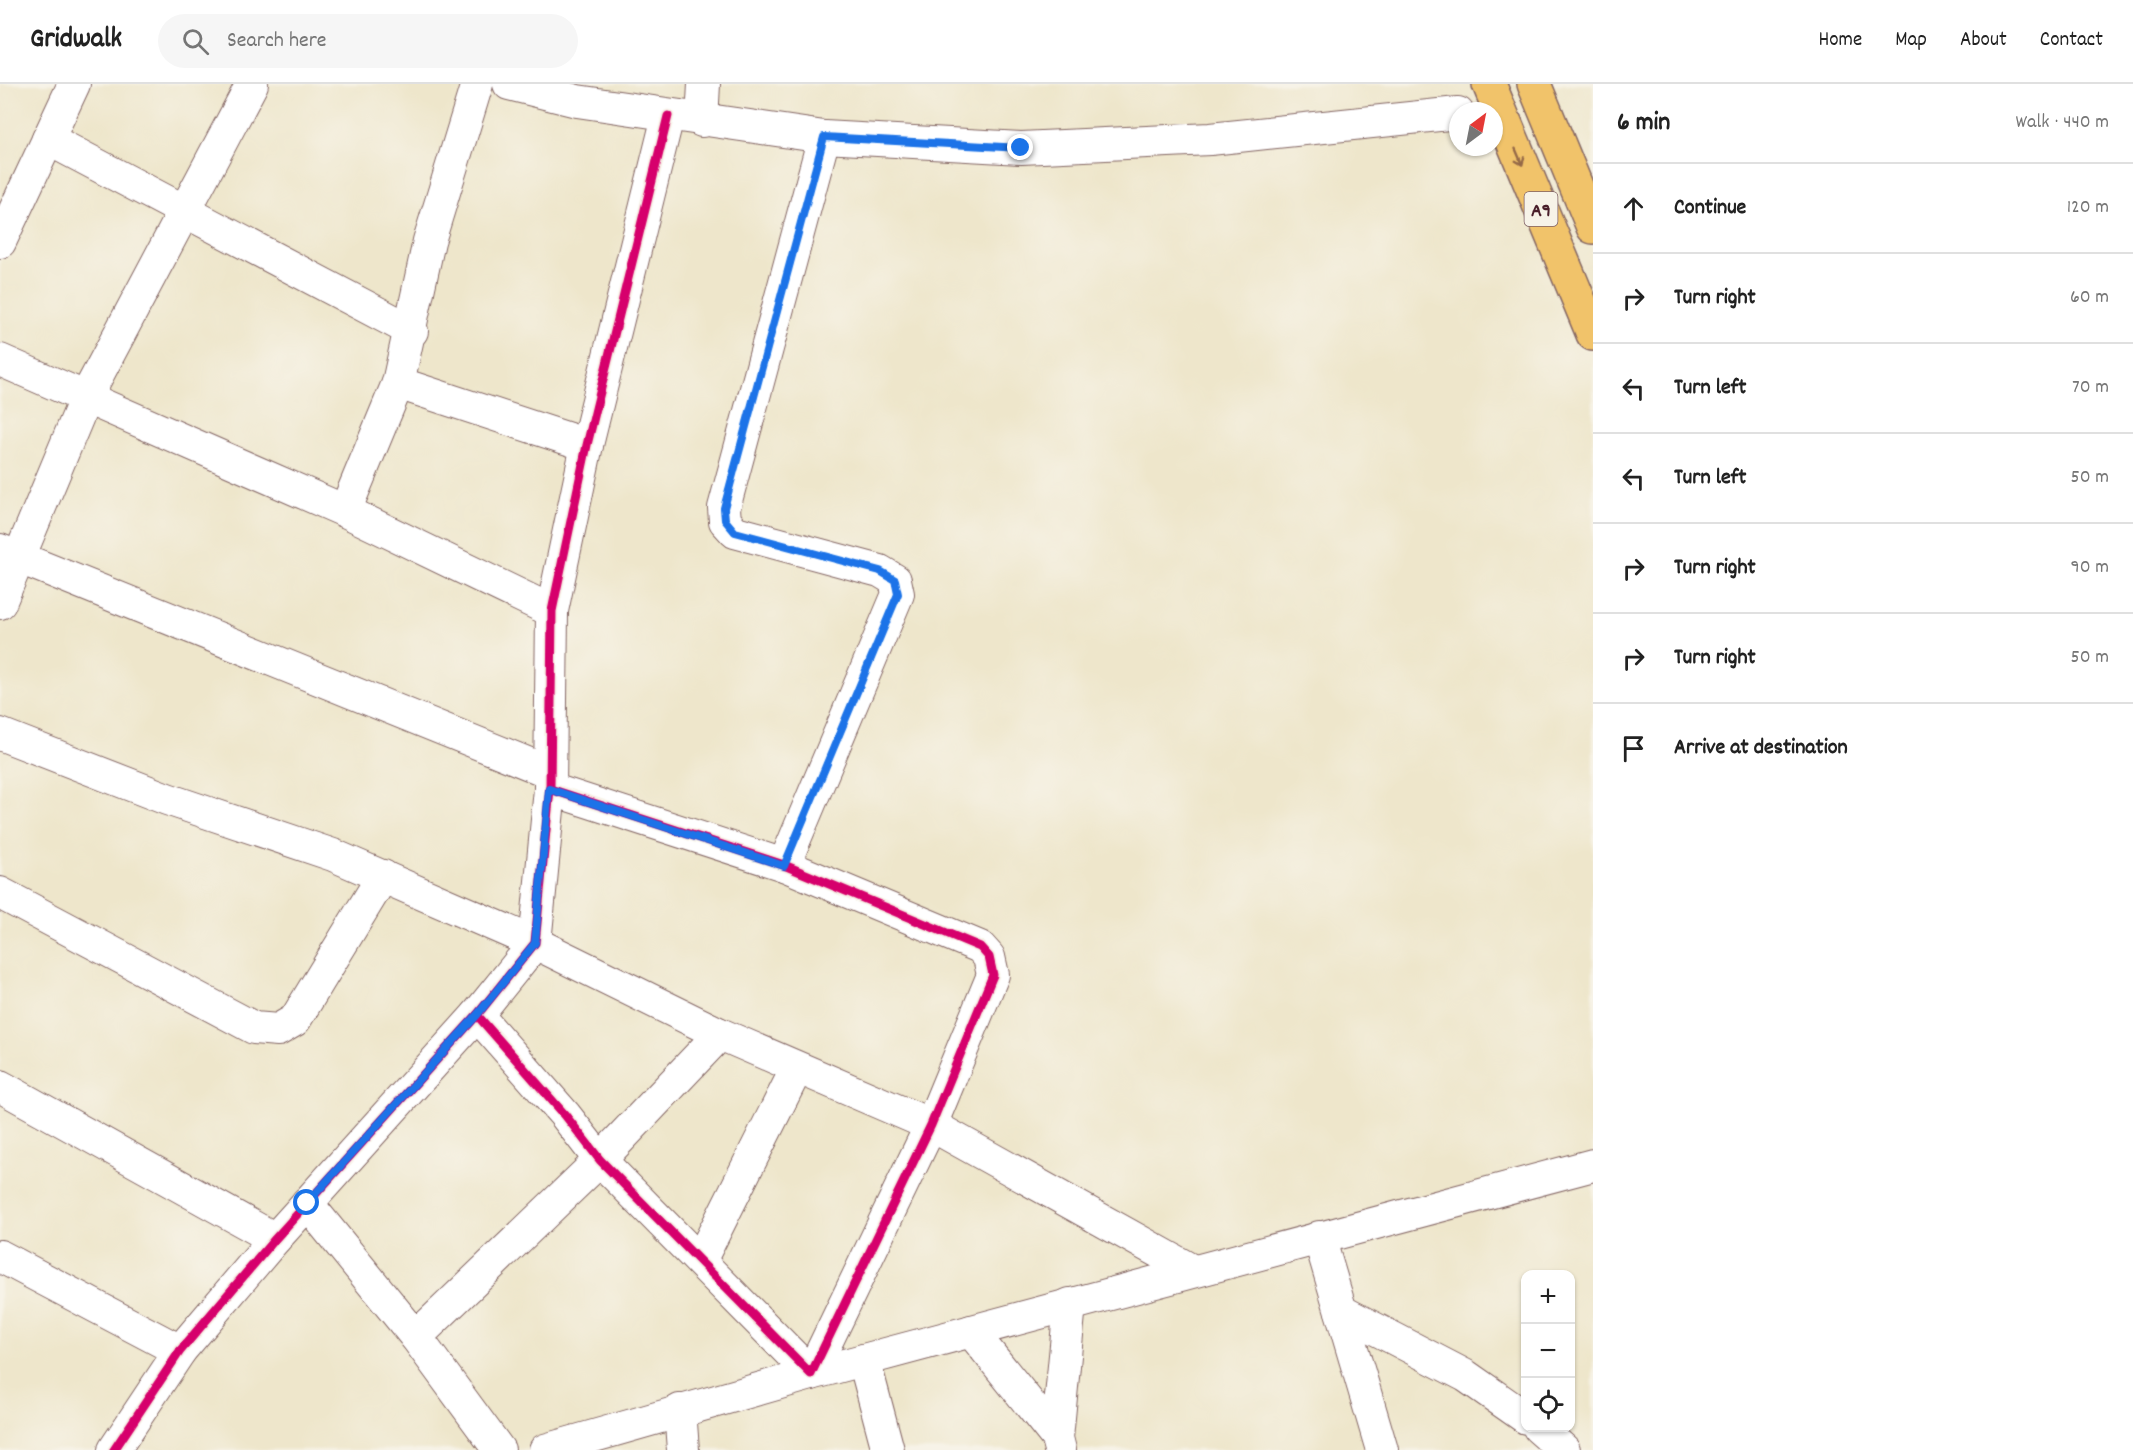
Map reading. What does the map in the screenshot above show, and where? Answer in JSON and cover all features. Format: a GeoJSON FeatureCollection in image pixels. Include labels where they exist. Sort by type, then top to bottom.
{"type":"FeatureCollection","features":[{"type":"Feature","properties":{"kind":"highway","name":"A9"},"geometry":{"type":"LineString","coordinates":[[1534,84],[1593,227]]}},
{"type":"Feature","properties":{"kind":"highway","name":"A9"},"geometry":{"type":"LineString","coordinates":[[1487,101],[1593,334]]}},
{"type":"Feature","properties":{"kind":"street"},"geometry":{"type":"LineString","coordinates":[[0,242],[74,84]]}},
{"type":"Feature","properties":{"kind":"street"},"geometry":{"type":"LineString","coordinates":[[0,603],[9,554],[86,397],[252,84]]}},
{"type":"Feature","properties":{"kind":"street"},"geometry":{"type":"LineString","coordinates":[[345,511],[398,383],[412,331],[429,241],[477,84]]}},
{"type":"Feature","properties":{"kind":"street"},"geometry":{"type":"LineString","coordinates":[[509,84],[577,101],[824,137],[1021,148],[1210,139],[1449,113]]}},
{"type":"Feature","properties":{"kind":"street"},"geometry":{"type":"LineString","coordinates":[[702,121],[704,84]]}},
{"type":"Feature","properties":{"kind":"street"},"geometry":{"type":"LineString","coordinates":[[114,1450],[180,1351],[275,1239],[477,1015],[535,943],[549,780],[552,611],[587,445],[668,116]]}},
{"type":"Feature","properties":{"kind":"street"},"geometry":{"type":"LineString","coordinates":[[784,866],[898,594],[895,580],[880,571],[735,532],[725,520],[724,508],[824,137]]}},
{"type":"Feature","properties":{"kind":"street"},"geometry":{"type":"LineString","coordinates":[[48,139],[412,331]]}},
{"type":"Feature","properties":{"kind":"street"},"geometry":{"type":"LineString","coordinates":[[0,360],[345,511],[552,611]]}},
{"type":"Feature","properties":{"kind":"street"},"geometry":{"type":"LineString","coordinates":[[398,383],[587,445]]}},
{"type":"Feature","properties":{"kind":"street"},"geometry":{"type":"LineString","coordinates":[[9,554],[549,780],[784,866],[980,947],[990,957],[993,975],[931,1125],[811,1374]]}},
{"type":"Feature","properties":{"kind":"street"},"geometry":{"type":"LineString","coordinates":[[0,734],[167,799],[333,855],[535,943],[720,1034],[931,1125],[1193,1271]]}},
{"type":"Feature","properties":{"kind":"street"},"geometry":{"type":"LineString","coordinates":[[0,893],[254,1028],[278,1030],[295,1020],[383,876]]}},
{"type":"Feature","properties":{"kind":"street"},"geometry":{"type":"LineString","coordinates":[[477,1015],[565,1115],[600,1160],[811,1374]]}},
{"type":"Feature","properties":{"kind":"street"},"geometry":{"type":"LineString","coordinates":[[416,1336],[600,1160],[720,1034]]}},
{"type":"Feature","properties":{"kind":"street"},"geometry":{"type":"LineString","coordinates":[[700,1262],[796,1068]]}},
{"type":"Feature","properties":{"kind":"street"},"geometry":{"type":"LineString","coordinates":[[0,1086],[275,1239]]}},
{"type":"Feature","properties":{"kind":"street"},"geometry":{"type":"LineString","coordinates":[[545,1450],[811,1374],[1593,1165]]}},
{"type":"Feature","properties":{"kind":"street"},"geometry":{"type":"LineString","coordinates":[[307,1203],[416,1336],[499,1450]]}},
{"type":"Feature","properties":{"kind":"street"},"geometry":{"type":"LineString","coordinates":[[1319,1237],[1382,1450]]}},
{"type":"Feature","properties":{"kind":"street"},"geometry":{"type":"LineString","coordinates":[[0,1256],[180,1351]]}},
{"type":"Feature","properties":{"kind":"street"},"geometry":{"type":"LineString","coordinates":[[1058,1444],[1070,1304]]}},
{"type":"Feature","properties":{"kind":"street"},"geometry":{"type":"LineString","coordinates":[[1341,1311],[1466,1376],[1521,1414]]}},
{"type":"Feature","properties":{"kind":"street"},"geometry":{"type":"LineString","coordinates":[[971,1331],[1058,1444]]}},
{"type":"Feature","properties":{"kind":"street"},"geometry":{"type":"LineString","coordinates":[[864,1360],[888,1450]]}},
{"type":"Feature","properties":{"kind":"street"},"geometry":{"type":"LineString","coordinates":[[680,1410],[683,1450]]}},
{"type":"Feature","properties":{"kind":"street"},"geometry":{"type":"LineString","coordinates":[[1545,1432],[1564,1450]]}},
{"type":"Feature","properties":{"kind":"cycle path"},"geometry":{"type":"LineString","coordinates":[[114,1450],[180,1351],[275,1239],[477,1015],[535,943],[550,789],[552,611],[587,445],[668,116]]}},
{"type":"Feature","properties":{"kind":"cycle path"},"geometry":{"type":"LineString","coordinates":[[477,1015],[565,1115],[600,1160],[811,1374],[931,1125],[993,975],[989,957],[980,947],[784,865],[550,789]]}},
{"type":"Feature","properties":{"kind":"route"},"geometry":{"type":"LineString","coordinates":[[307,1203],[477,1015],[535,943],[549,789],[784,866],[898,594],[895,580],[880,571],[735,532],[725,520],[724,508],[824,137],[1021,148]]}}]}
